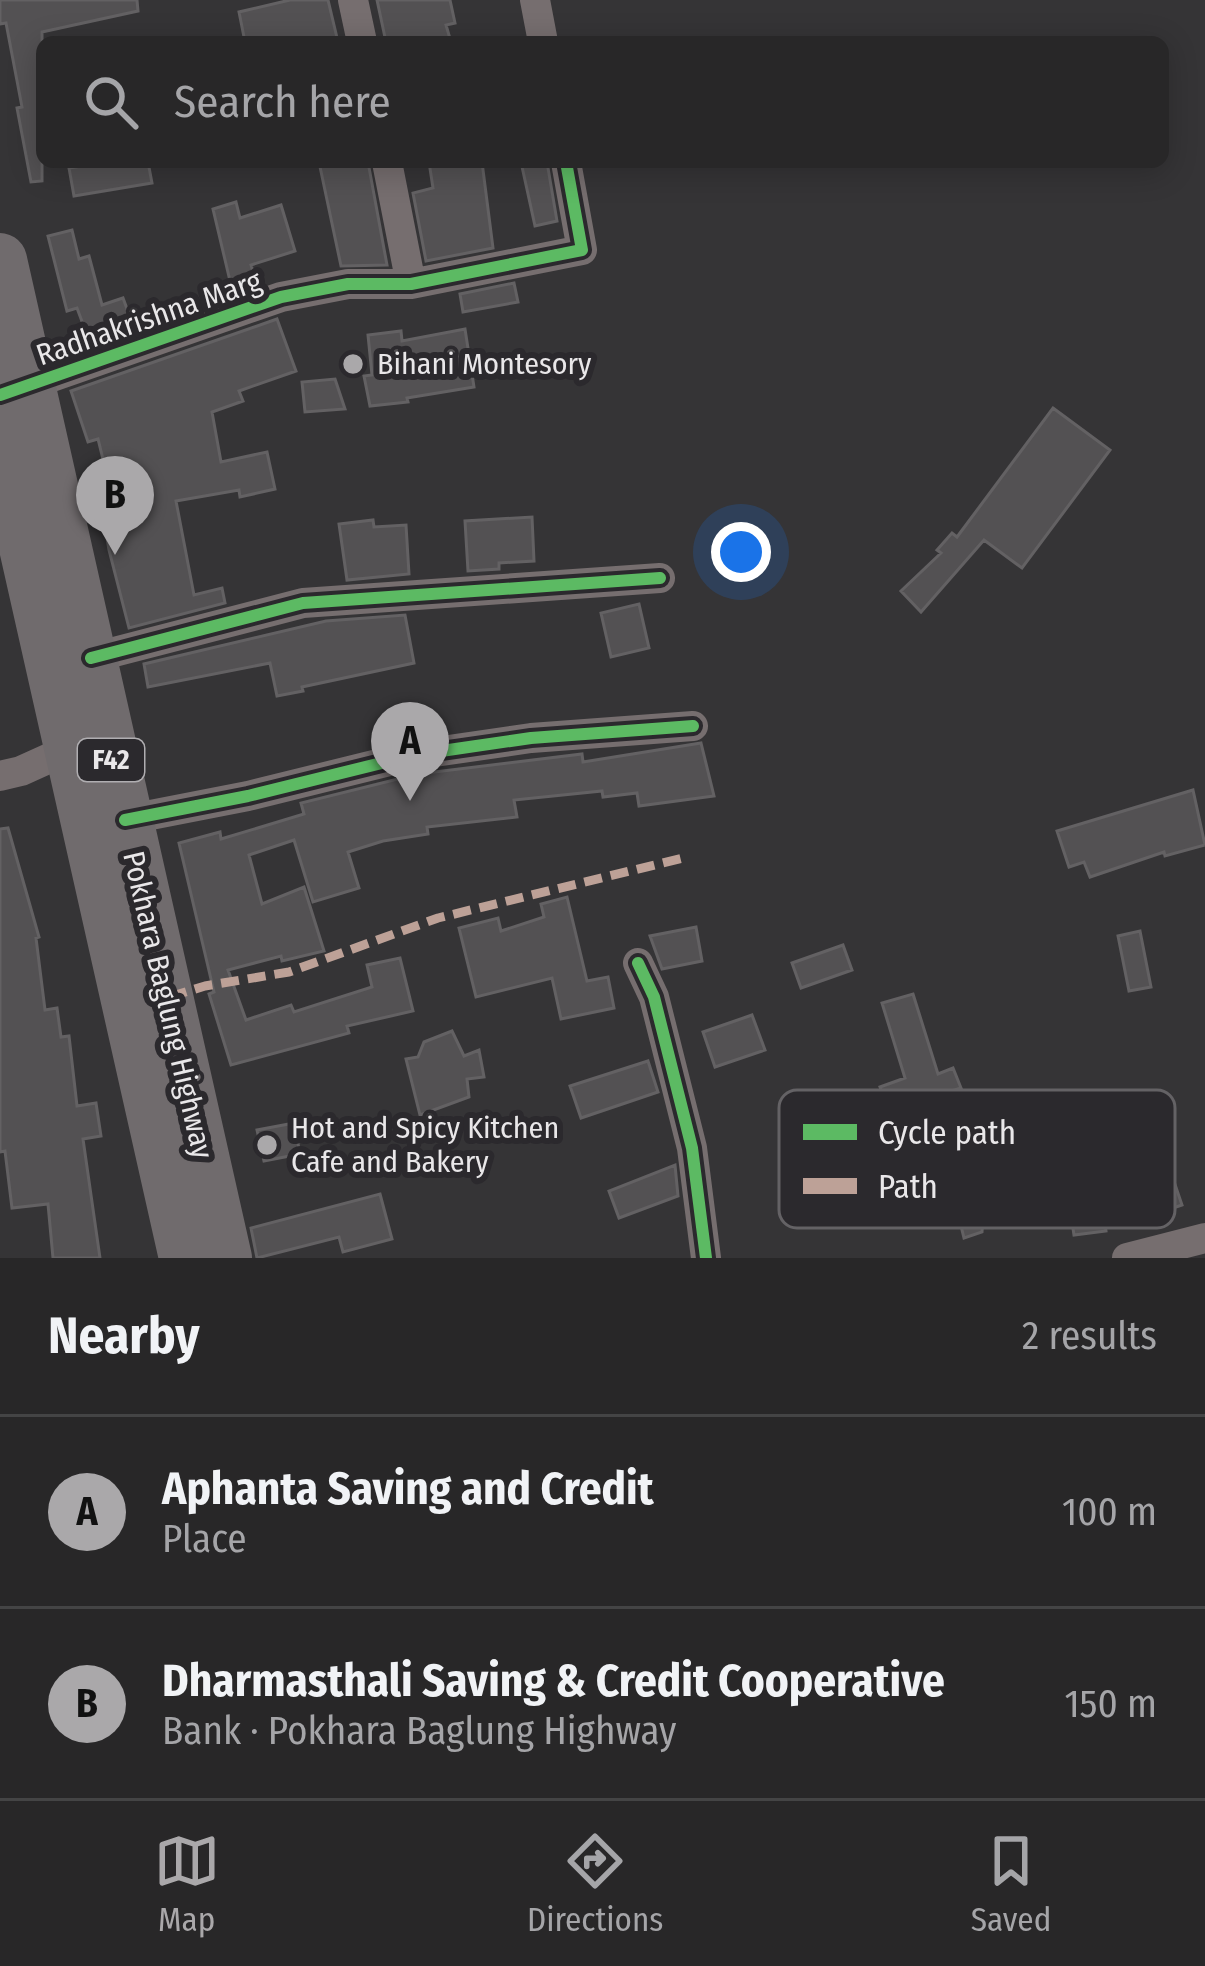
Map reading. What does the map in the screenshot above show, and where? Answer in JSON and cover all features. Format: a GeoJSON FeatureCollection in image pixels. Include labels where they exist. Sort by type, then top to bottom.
{"type":"FeatureCollection","features":[{"type":"Feature","properties":{"kind":"highway","name":"Pokhara Baglung Highway"},"geometry":{"type":"LineString","coordinates":[[0,260],[14,390],[91,658],[88,742],[125,820],[225,1258]]}},
{"type":"Feature","properties":{"kind":"highway","name":"Pokhara Baglung Highway"},"geometry":{"type":"LineString","coordinates":[[1,446],[88,742],[186,1258]]}},
{"type":"Feature","properties":{"kind":"street"},"geometry":{"type":"LineString","coordinates":[[353,0],[361,36]]}},
{"type":"Feature","properties":{"kind":"street"},"geometry":{"type":"LineString","coordinates":[[535,0],[542,36]]}},
{"type":"Feature","properties":{"kind":"street"},"geometry":{"type":"LineString","coordinates":[[388,168],[411,284]]}},
{"type":"Feature","properties":{"kind":"street","name":"Radhakrishna Marg"},"geometry":{"type":"LineString","coordinates":[[14,390],[281,297],[348,284],[411,284],[582,250],[567,168]]}},
{"type":"Feature","properties":{"kind":"street"},"geometry":{"type":"LineString","coordinates":[[91,658],[303,603],[660,578]]}},
{"type":"Feature","properties":{"kind":"street"},"geometry":{"type":"LineString","coordinates":[[125,820],[414,755],[531,738],[693,726]]}},
{"type":"Feature","properties":{"kind":"street"},"geometry":{"type":"LineString","coordinates":[[0,776],[88,742]]}},
{"type":"Feature","properties":{"kind":"street"},"geometry":{"type":"LineString","coordinates":[[638,963],[654,997],[692,1148],[706,1258]]}},
{"type":"Feature","properties":{"kind":"street"},"geometry":{"type":"LineString","coordinates":[[1127,1258],[1205,1238]]}},
{"type":"Feature","properties":{"kind":"building"},"geometry":{"type":"Polygon","coordinates":[[[0,0],[137,0],[138,11],[36,36],[36,168],[42,168],[42,181],[31,182],[6,23],[0,24],[0,0]]]}},
{"type":"Feature","properties":{"kind":"building"},"geometry":{"type":"Polygon","coordinates":[[[290,0],[328,0],[337,36],[244,36],[239,12],[290,0]]]}},
{"type":"Feature","properties":{"kind":"building"},"geometry":{"type":"Polygon","coordinates":[[[377,0],[450,0],[455,23],[446,25],[449,36],[385,36],[377,0]]]}},
{"type":"Feature","properties":{"kind":"building"},"geometry":{"type":"Polygon","coordinates":[[[69,168],[149,168],[152,183],[74,196],[69,168]]]}},
{"type":"Feature","properties":{"kind":"building"},"geometry":{"type":"Polygon","coordinates":[[[320,168],[369,168],[387,265],[341,266],[320,168]]]}},
{"type":"Feature","properties":{"kind":"building"},"geometry":{"type":"Polygon","coordinates":[[[430,168],[483,168],[493,248],[426,261],[413,193],[433,188],[430,168]]]}},
{"type":"Feature","properties":{"kind":"building"},"geometry":{"type":"Polygon","coordinates":[[[522,168],[548,168],[557,221],[535,226],[522,168]]]}},
{"type":"Feature","properties":{"kind":"building"},"geometry":{"type":"Polygon","coordinates":[[[236,202],[240,218],[281,205],[295,251],[251,265],[254,275],[230,281],[213,209],[236,202]]]}},
{"type":"Feature","properties":{"kind":"building"},"geometry":{"type":"Polygon","coordinates":[[[72,230],[79,259],[89,256],[102,305],[123,298],[134,328],[90,343],[77,308],[67,311],[48,236],[72,230]]]}},
{"type":"Feature","properties":{"kind":"building"},"geometry":{"type":"Polygon","coordinates":[[[514,283],[518,302],[463,312],[460,294],[514,283]]]}},
{"type":"Feature","properties":{"kind":"building"},"geometry":{"type":"Polygon","coordinates":[[[277,319],[296,371],[239,391],[243,401],[212,412],[221,462],[267,452],[275,489],[240,497],[239,490],[176,501],[194,595],[222,588],[225,603],[129,628],[99,490],[110,488],[98,439],[88,442],[71,391],[277,319]]]}},
{"type":"Feature","properties":{"kind":"building"},"geometry":{"type":"Polygon","coordinates":[[[465,329],[474,387],[370,406],[364,376],[372,375],[368,335],[401,331],[402,341],[465,329]]]}},
{"type":"Feature","properties":{"kind":"building"},"geometry":{"type":"Polygon","coordinates":[[[335,379],[345,409],[305,412],[302,382],[335,379]]]}},
{"type":"Feature","properties":{"kind":"building"},"geometry":{"type":"Polygon","coordinates":[[[1053,408],[1110,450],[1022,568],[984,540],[921,612],[901,591],[941,553],[937,550],[952,533],[957,537],[1053,408]]]}},
{"type":"Feature","properties":{"kind":"building"},"geometry":{"type":"Polygon","coordinates":[[[532,517],[534,561],[468,571],[465,521],[532,517]]]}},
{"type":"Feature","properties":{"kind":"building"},"geometry":{"type":"Polygon","coordinates":[[[373,520],[374,527],[406,525],[409,574],[347,580],[339,524],[373,520]]]}},
{"type":"Feature","properties":{"kind":"building"},"geometry":{"type":"Polygon","coordinates":[[[639,604],[649,648],[611,657],[601,613],[639,604]]]}},
{"type":"Feature","properties":{"kind":"building"},"geometry":{"type":"Polygon","coordinates":[[[405,615],[414,663],[277,696],[270,663],[148,687],[144,664],[326,621],[405,615]]]}},
{"type":"Feature","properties":{"kind":"building"},"geometry":{"type":"Polygon","coordinates":[[[701,743],[714,796],[639,806],[637,793],[603,797],[602,791],[514,800],[517,817],[427,827],[428,834],[348,852],[359,888],[313,902],[294,840],[249,855],[262,904],[304,887],[324,951],[228,970],[246,1020],[291,1005],[294,1012],[372,987],[367,965],[400,958],[413,1011],[347,1026],[349,1033],[231,1065],[209,994],[214,992],[179,843],[220,832],[221,839],[304,814],[301,803],[418,774],[582,754],[583,762],[701,743]]]}},
{"type":"Feature","properties":{"kind":"building"},"geometry":{"type":"Polygon","coordinates":[[[1193,790],[1205,845],[1165,856],[1164,852],[1090,877],[1084,862],[1069,867],[1057,831],[1193,790]]]}},
{"type":"Feature","properties":{"kind":"building"},"geometry":{"type":"Polygon","coordinates":[[[8,828],[39,937],[45,1010],[57,1008],[61,1037],[69,1036],[77,1106],[96,1103],[101,1136],[83,1139],[100,1258],[53,1258],[48,1204],[12,1208],[5,1151],[0,1152],[0,829],[8,828]]]}},
{"type":"Feature","properties":{"kind":"building"},"geometry":{"type":"Polygon","coordinates":[[[567,897],[587,981],[608,977],[614,1008],[561,1019],[552,978],[476,997],[459,928],[498,918],[501,931],[544,917],[541,904],[567,897]]]}},
{"type":"Feature","properties":{"kind":"building"},"geometry":{"type":"Polygon","coordinates":[[[696,927],[702,961],[662,969],[650,936],[696,927]]]}},
{"type":"Feature","properties":{"kind":"building"},"geometry":{"type":"Polygon","coordinates":[[[1140,931],[1151,987],[1129,991],[1118,936],[1140,931]]]}},
{"type":"Feature","properties":{"kind":"building"},"geometry":{"type":"Polygon","coordinates":[[[843,945],[852,970],[801,988],[792,963],[843,945]]]}},
{"type":"Feature","properties":{"kind":"building"},"geometry":{"type":"Polygon","coordinates":[[[913,994],[938,1074],[953,1068],[961,1088],[881,1090],[905,1078],[882,1003],[913,994]]]}},
{"type":"Feature","properties":{"kind":"building"},"geometry":{"type":"Polygon","coordinates":[[[752,1015],[765,1050],[715,1067],[703,1032],[752,1015]]]}},
{"type":"Feature","properties":{"kind":"building"},"geometry":{"type":"Polygon","coordinates":[[[452,1031],[464,1056],[479,1050],[484,1077],[467,1079],[469,1097],[420,1115],[406,1059],[418,1057],[424,1042],[452,1031]]]}},
{"type":"Feature","properties":{"kind":"building"},"geometry":{"type":"Polygon","coordinates":[[[648,1061],[658,1092],[581,1118],[570,1086],[648,1061]]]}},
{"type":"Feature","properties":{"kind":"building"},"geometry":{"type":"Polygon","coordinates":[[[294,1123],[300,1154],[264,1161],[257,1130],[294,1123]]]}},
{"type":"Feature","properties":{"kind":"building"},"geometry":{"type":"Polygon","coordinates":[[[675,1165],[678,1196],[619,1218],[609,1191],[675,1165]]]}},
{"type":"Feature","properties":{"kind":"building"},"geometry":{"type":"Polygon","coordinates":[[[380,1194],[392,1239],[343,1252],[339,1237],[257,1258],[251,1228],[380,1194]]]}},
{"type":"Feature","properties":{"kind":"building"},"geometry":{"type":"Polygon","coordinates":[[[962,1228],[982,1228],[982,1232],[964,1238],[962,1228]]]}},
{"type":"Feature","properties":{"kind":"building"},"geometry":{"type":"Polygon","coordinates":[[[1073,1228],[1106,1228],[1106,1231],[1074,1235],[1073,1228]]]}},
{"type":"Feature","properties":{"kind":"marked path"},"geometry":{"type":"LineString","coordinates":[[169,997],[289,972],[438,918],[687,857]]}},
{"type":"Feature","properties":{"kind":"cycle path"},"geometry":{"type":"LineString","coordinates":[[0,395],[281,297],[348,284],[411,284],[582,250],[567,168]]}},
{"type":"Feature","properties":{"kind":"cycle path"},"geometry":{"type":"LineString","coordinates":[[91,658],[303,603],[660,578]]}},
{"type":"Feature","properties":{"kind":"cycle path"},"geometry":{"type":"LineString","coordinates":[[125,820],[414,755],[531,738],[693,726]]}},
{"type":"Feature","properties":{"kind":"cycle path"},"geometry":{"type":"LineString","coordinates":[[638,963],[654,997],[692,1148],[706,1258]]}},
{"type":"Feature","properties":{"kind":"place","name":"Bihani Montesory"},"geometry":{"type":"Point","coordinates":[353,364]}},
{"type":"Feature","properties":{"kind":"place","name":"Dharmasthali Saving & Credit Cooperative"},"geometry":{"type":"Point","coordinates":[115,555]}},
{"type":"Feature","properties":{"kind":"place","name":"Aphanta Saving and Credit"},"geometry":{"type":"Point","coordinates":[410,801]}},
{"type":"Feature","properties":{"kind":"place","name":"Hot and Spicy Kitchen Cafe and Bakery"},"geometry":{"type":"Point","coordinates":[267,1145]}}]}
